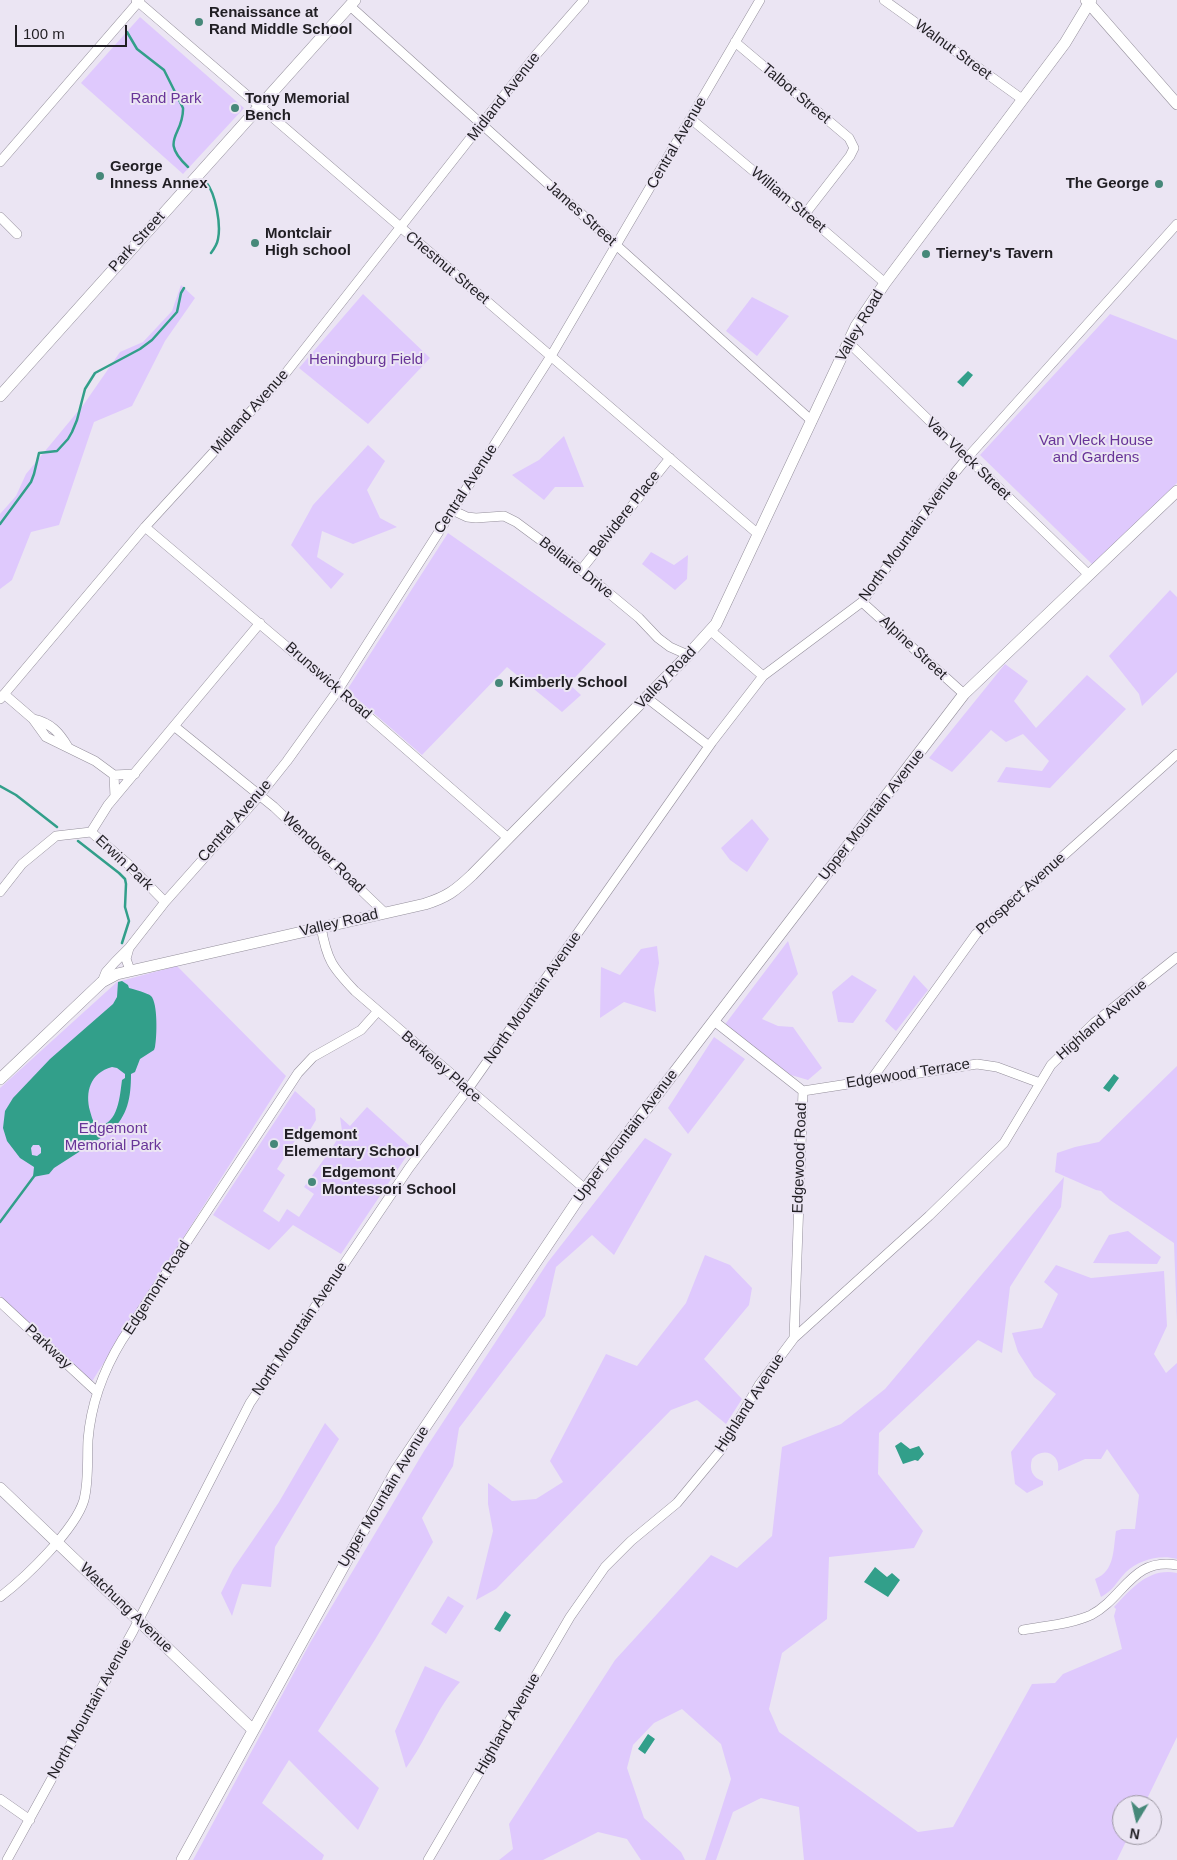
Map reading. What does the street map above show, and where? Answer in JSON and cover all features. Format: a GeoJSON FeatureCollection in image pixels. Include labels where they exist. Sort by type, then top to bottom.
{"type":"FeatureCollection","features":[{"type":"Feature","properties":{"kind":"street","name":"Midland Avenue"},"geometry":{"type":"LineString","coordinates":[[2,697],[145,527],[285,374],[535,56],[584,0]]}},
{"type":"Feature","properties":{"kind":"street","name":"Central Avenue"},"geometry":{"type":"LineString","coordinates":[[102,982],[106,972],[129,948],[165,902],[260,795],[338,690],[551,356],[760,0]]}},
{"type":"Feature","properties":{"kind":"street","name":"Walnut Street"},"geometry":{"type":"LineString","coordinates":[[884,0],[1022,99]]}},
{"type":"Feature","properties":{"kind":"street","name":"Chestnut Street"},"geometry":{"type":"LineString","coordinates":[[138,1],[758,534]]}},
{"type":"Feature","properties":{"kind":"street"},"geometry":{"type":"LineString","coordinates":[[0,162],[138,1]]}},
{"type":"Feature","properties":{"kind":"street","name":"Valley Road"},"geometry":{"type":"LineString","coordinates":[[0,1079],[102,982],[117,974],[444,898],[467,880],[711,632],[856,326],[884,283],[1065,43],[1089,1]]}},
{"type":"Feature","properties":{"kind":"street"},"geometry":{"type":"LineString","coordinates":[[1089,1],[1177,104]]}},
{"type":"Feature","properties":{"kind":"street","name":"James Street"},"geometry":{"type":"LineString","coordinates":[[352,3],[481,125],[812,421]]}},
{"type":"Feature","properties":{"kind":"street","name":"Park Street"},"geometry":{"type":"LineString","coordinates":[[0,396],[352,3]]}},
{"type":"Feature","properties":{"kind":"street","name":"Talbot Street"},"geometry":{"type":"LineString","coordinates":[[736,42],[849,138],[854,148],[850,156],[805,214]]}},
{"type":"Feature","properties":{"kind":"street","name":"William Street"},"geometry":{"type":"LineString","coordinates":[[691,119],[884,283]]}},
{"type":"Feature","properties":{"kind":"street"},"geometry":{"type":"LineString","coordinates":[[0,217],[17,234]]}},
{"type":"Feature","properties":{"kind":"street","name":"North Mountain Avenue"},"geometry":{"type":"LineString","coordinates":[[7,1860],[138,1620],[250,1403],[409,1168],[468,1089],[709,746],[763,676],[862,602],[948,481],[967,458],[1177,224]]}},
{"type":"Feature","properties":{"kind":"street","name":"Van Vleck Street"},"geometry":{"type":"LineString","coordinates":[[848,342],[1089,576]]}},
{"type":"Feature","properties":{"kind":"street","name":"Belvidere Place"},"geometry":{"type":"LineString","coordinates":[[581,570],[670,458]]}},
{"type":"Feature","properties":{"kind":"street","name":"Upper Mountain Avenue"},"geometry":{"type":"LineString","coordinates":[[182,1860],[396,1469],[585,1189],[964,694],[1177,491]]}},
{"type":"Feature","properties":{"kind":"street","name":"Bellaire Drive"},"geometry":{"type":"LineString","coordinates":[[452,510],[467,517],[504,516],[510,519],[581,570],[640,618],[658,638],[670,647],[688,655]]}},
{"type":"Feature","properties":{"kind":"street","name":"Brunswick Road"},"geometry":{"type":"LineString","coordinates":[[145,527],[260,623],[508,838]]}},
{"type":"Feature","properties":{"kind":"street","name":"Alpine Street"},"geometry":{"type":"LineString","coordinates":[[862,602],[964,694]]}},
{"type":"Feature","properties":{"kind":"street","name":"Erwin Park"},"geometry":{"type":"LineString","coordinates":[[165,902],[128,864],[91,832],[108,805],[260,623]]}},
{"type":"Feature","properties":{"kind":"street"},"geometry":{"type":"LineString","coordinates":[[711,632],[763,676]]}},
{"type":"Feature","properties":{"kind":"street"},"geometry":{"type":"LineString","coordinates":[[2,697],[33,719],[46,736],[102,766],[114,775],[135,774]]}},
{"type":"Feature","properties":{"kind":"street"},"geometry":{"type":"LineString","coordinates":[[647,698],[709,746]]}},
{"type":"Feature","properties":{"kind":"street"},"geometry":{"type":"LineString","coordinates":[[174,726],[260,795]]}},
{"type":"Feature","properties":{"kind":"street","name":"Prospect Avenue"},"geometry":{"type":"LineString","coordinates":[[870,1080],[976,934],[1177,754]]}},
{"type":"Feature","properties":{"kind":"street"},"geometry":{"type":"LineString","coordinates":[[114,775],[115,797]]}},
{"type":"Feature","properties":{"kind":"street","name":"Wendover Road"},"geometry":{"type":"LineString","coordinates":[[260,795],[385,913]]}},
{"type":"Feature","properties":{"kind":"street"},"geometry":{"type":"LineString","coordinates":[[0,892],[22,864],[56,836],[91,832]]}},
{"type":"Feature","properties":{"kind":"street","name":"Berkeley Place"},"geometry":{"type":"LineString","coordinates":[[320,927],[326,952],[332,964],[355,990],[378,1012],[585,1189]]}},
{"type":"Feature","properties":{"kind":"street"},"geometry":{"type":"LineString","coordinates":[[129,948],[126,959],[130,970]]}},
{"type":"Feature","properties":{"kind":"street","name":"Highland Avenue"},"geometry":{"type":"LineString","coordinates":[[428,1860],[570,1617],[605,1567],[631,1541],[677,1503],[720,1451],[759,1385],[794,1338],[929,1216],[1004,1142],[1051,1065],[1094,1023],[1177,957]]}},
{"type":"Feature","properties":{"kind":"street","name":"Edgemont Road"},"geometry":{"type":"LineString","coordinates":[[0,1597],[11,1589],[58,1542],[72,1525],[83,1502],[88,1479],[90,1424],[97,1392],[106,1367],[122,1340],[298,1073],[313,1057],[360,1030],[378,1012]]}},
{"type":"Feature","properties":{"kind":"street","name":"Edgewood Road"},"geometry":{"type":"LineString","coordinates":[[714,1021],[803,1091],[794,1338]]}},
{"type":"Feature","properties":{"kind":"street","name":"Edgewood Terrace"},"geometry":{"type":"LineString","coordinates":[[803,1091],[977,1064],[997,1067],[1040,1083]]}},
{"type":"Feature","properties":{"kind":"street","name":"Parkway"},"geometry":{"type":"LineString","coordinates":[[0,1302],[97,1392]]}},
{"type":"Feature","properties":{"kind":"street","name":"Watchung Avenue"},"geometry":{"type":"LineString","coordinates":[[0,1488],[252,1729]]}},
{"type":"Feature","properties":{"kind":"street"},"geometry":{"type":"LineString","coordinates":[[1023,1630],[1089,1616],[1106,1604],[1141,1570],[1159,1564],[1177,1565]]}},
{"type":"Feature","properties":{"kind":"street"},"geometry":{"type":"LineString","coordinates":[[0,1799],[30,1820]]}},
{"type":"Feature","properties":{"kind":"green space","name":"Rand Park"},"geometry":{"type":"Polygon","coordinates":[[[140,17],[244,108],[183,174],[81,83],[140,17]]]}},
{"type":"Feature","properties":{"kind":"green space"},"geometry":{"type":"Polygon","coordinates":[[[181,285],[195,298],[165,341],[132,406],[94,422],[59,525],[31,532],[12,580],[0,589],[0,514],[16,496],[26,474],[84,404],[120,352],[143,342],[172,311],[181,285]]]}},
{"type":"Feature","properties":{"kind":"green space","name":"Heningburg Field"},"geometry":{"type":"Polygon","coordinates":[[[363,294],[430,358],[368,424],[299,368],[363,294]]]}},
{"type":"Feature","properties":{"kind":"green space"},"geometry":{"type":"Polygon","coordinates":[[[752,297],[789,316],[757,356],[726,331],[752,297]]]}},
{"type":"Feature","properties":{"kind":"green space","name":"Van Vleck House and Gardens"},"geometry":{"type":"Polygon","coordinates":[[[1110,314],[1177,340],[1177,483],[1093,565],[980,455],[1110,314]]]}},
{"type":"Feature","properties":{"kind":"green space"},"geometry":{"type":"Polygon","coordinates":[[[564,436],[584,487],[555,487],[544,500],[512,475],[539,460],[564,436]]]}},
{"type":"Feature","properties":{"kind":"green space"},"geometry":{"type":"Polygon","coordinates":[[[368,445],[385,461],[367,490],[380,518],[397,527],[353,544],[322,531],[317,557],[344,574],[331,589],[291,545],[313,505],[368,445]]]}},
{"type":"Feature","properties":{"kind":"green space"},"geometry":{"type":"Polygon","coordinates":[[[448,533],[606,644],[569,684],[581,695],[562,712],[507,667],[422,755],[347,690],[448,533]]]}},
{"type":"Feature","properties":{"kind":"green space"},"geometry":{"type":"Polygon","coordinates":[[[651,552],[674,565],[688,555],[687,579],[675,590],[642,564],[651,552]]]}},
{"type":"Feature","properties":{"kind":"green space"},"geometry":{"type":"Polygon","coordinates":[[[1170,590],[1177,597],[1177,672],[1142,706],[1139,694],[1109,656],[1170,590]]]}},
{"type":"Feature","properties":{"kind":"green space"},"geometry":{"type":"Polygon","coordinates":[[[1005,664],[1028,681],[1014,701],[1036,728],[1087,675],[1126,709],[1050,788],[997,782],[1006,767],[1042,771],[1049,761],[1023,734],[1006,742],[991,730],[952,772],[929,758],[1005,664]]]}},
{"type":"Feature","properties":{"kind":"green space"},"geometry":{"type":"Polygon","coordinates":[[[752,819],[769,839],[747,872],[730,860],[721,848],[752,819]]]}},
{"type":"Feature","properties":{"kind":"green space"},"geometry":{"type":"Polygon","coordinates":[[[788,941],[798,974],[762,1019],[778,1026],[793,1027],[822,1068],[808,1080],[791,1075],[723,1027],[788,941]]]}},
{"type":"Feature","properties":{"kind":"green space"},"geometry":{"type":"Polygon","coordinates":[[[657,946],[659,963],[654,990],[656,1012],[624,1002],[600,1018],[601,967],[620,975],[641,949],[657,946]]]}},
{"type":"Feature","properties":{"kind":"green space","name":"Edgemont Memorial Park"},"geometry":{"type":"Polygon","coordinates":[[[177,966],[286,1076],[91,1383],[0,1296],[0,1088],[117,982],[177,966]]]}},
{"type":"Feature","properties":{"kind":"green space"},"geometry":{"type":"Polygon","coordinates":[[[852,975],[877,990],[853,1023],[838,1022],[832,992],[852,975]]]}},
{"type":"Feature","properties":{"kind":"green space"},"geometry":{"type":"Polygon","coordinates":[[[914,975],[928,990],[896,1031],[885,1021],[914,975]]]}},
{"type":"Feature","properties":{"kind":"green space"},"geometry":{"type":"Polygon","coordinates":[[[714,1037],[745,1059],[688,1134],[668,1108],[714,1037]]]}},
{"type":"Feature","properties":{"kind":"green space"},"geometry":{"type":"Polygon","coordinates":[[[1177,1066],[1177,1321],[1174,1243],[1110,1200],[1101,1191],[1055,1172],[1057,1153],[1099,1142],[1177,1066]]]}},
{"type":"Feature","properties":{"kind":"green space","name":"Edgemont Montessori School"},"geometry":{"type":"Polygon","coordinates":[[[295,1091],[315,1109],[316,1120],[307,1135],[301,1131],[277,1169],[285,1175],[263,1211],[279,1222],[287,1209],[299,1217],[314,1194],[304,1187],[342,1131],[340,1117],[350,1126],[367,1107],[412,1148],[341,1254],[293,1225],[269,1250],[213,1215],[295,1091]]]}},
{"type":"Feature","properties":{"kind":"green space"},"geometry":{"type":"Polygon","coordinates":[[[645,1138],[672,1154],[614,1255],[592,1235],[556,1267],[545,1316],[459,1428],[453,1466],[422,1518],[433,1542],[318,1731],[379,1788],[358,1830],[289,1760],[262,1803],[324,1855],[322,1860],[193,1860],[310,1643],[424,1451],[548,1262],[645,1138]]]}},
{"type":"Feature","properties":{"kind":"green space"},"geometry":{"type":"Polygon","coordinates":[[[1064,1177],[1061,1207],[1010,1287],[1002,1353],[978,1340],[879,1433],[878,1474],[923,1531],[914,1548],[829,1557],[827,1619],[782,1653],[769,1709],[779,1732],[918,1832],[953,1827],[1032,1684],[1055,1683],[1063,1674],[1122,1649],[1114,1616],[1116,1609],[1114,1607],[1134,1587],[1149,1576],[1167,1572],[1177,1573],[1177,1737],[1149,1795],[1112,1795],[1112,1845],[1124,1845],[1117,1860],[804,1860],[799,1807],[761,1798],[733,1812],[716,1860],[705,1860],[731,1779],[721,1744],[682,1709],[654,1723],[633,1745],[627,1768],[644,1818],[681,1852],[685,1860],[641,1860],[627,1839],[598,1832],[543,1860],[499,1860],[513,1849],[509,1824],[615,1660],[711,1555],[737,1568],[772,1536],[782,1447],[841,1424],[885,1389],[1064,1177]]]}},
{"type":"Feature","properties":{"kind":"green space"},"geometry":{"type":"Polygon","coordinates":[[[1128,1231],[1161,1257],[1157,1264],[1093,1263],[1109,1235],[1128,1231]]]}},
{"type":"Feature","properties":{"kind":"green space"},"geometry":{"type":"Polygon","coordinates":[[[705,1255],[730,1265],[752,1288],[749,1305],[704,1359],[742,1399],[726,1424],[697,1400],[671,1410],[496,1589],[476,1600],[493,1531],[488,1504],[488,1483],[512,1501],[536,1499],[563,1482],[550,1461],[606,1354],[637,1366],[686,1303],[705,1255]]]}},
{"type":"Feature","properties":{"kind":"green space"},"geometry":{"type":"Polygon","coordinates":[[[1056,1265],[1091,1278],[1164,1271],[1167,1326],[1154,1354],[1166,1373],[1177,1363],[1177,1559],[1164,1557],[1150,1559],[1137,1564],[1126,1572],[1112,1589],[1101,1597],[1095,1579],[1102,1575],[1110,1565],[1116,1531],[1135,1529],[1139,1495],[1107,1449],[1101,1459],[1085,1459],[1058,1471],[1057,1460],[1054,1456],[1041,1453],[1032,1459],[1031,1466],[1032,1473],[1036,1478],[1043,1481],[1043,1485],[1027,1493],[1015,1484],[1011,1452],[1056,1394],[1034,1377],[1018,1352],[1012,1333],[1042,1328],[1058,1294],[1044,1282],[1056,1265]]]}},
{"type":"Feature","properties":{"kind":"green space"},"geometry":{"type":"Polygon","coordinates":[[[325,1423],[339,1439],[275,1547],[271,1587],[242,1584],[232,1616],[221,1593],[233,1569],[279,1502],[325,1423]]]}},
{"type":"Feature","properties":{"kind":"green space"},"geometry":{"type":"Polygon","coordinates":[[[448,1596],[464,1606],[446,1634],[431,1624],[448,1596]]]}},
{"type":"Feature","properties":{"kind":"green space"},"geometry":{"type":"Polygon","coordinates":[[[425,1666],[460,1682],[438,1713],[420,1747],[406,1768],[395,1731],[425,1666]]]}},
{"type":"Feature","properties":{"kind":"shaded area"},"geometry":{"type":"Polygon","coordinates":[[[968,371],[973,375],[963,387],[957,382],[968,371]]]}},
{"type":"Feature","properties":{"kind":"shaded area"},"geometry":{"type":"Polygon","coordinates":[[[122,981],[129,988],[151,996],[155,1006],[156,1020],[154,1050],[140,1059],[135,1072],[131,1074],[129,1098],[125,1113],[116,1126],[110,1132],[54,1168],[49,1174],[33,1177],[34,1167],[20,1158],[7,1141],[3,1128],[5,1111],[13,1098],[50,1059],[113,1004],[117,997],[118,982],[122,981]],[[112,1067],[94,1079],[89,1090],[90,1111],[97,1125],[109,1121],[117,1109],[122,1080],[125,1078],[125,1074],[112,1067]],[[33,1145],[31,1148],[32,1155],[37,1156],[41,1153],[41,1148],[39,1145],[33,1145]]]}},
{"type":"Feature","properties":{"kind":"shaded area"},"geometry":{"type":"Polygon","coordinates":[[[1114,1074],[1119,1078],[1109,1092],[1103,1088],[1114,1074]]]}},
{"type":"Feature","properties":{"kind":"shaded area"},"geometry":{"type":"Polygon","coordinates":[[[901,1442],[910,1449],[919,1446],[924,1454],[918,1461],[915,1460],[903,1464],[895,1446],[901,1442]]]}},
{"type":"Feature","properties":{"kind":"shaded area"},"geometry":{"type":"Polygon","coordinates":[[[875,1567],[887,1577],[892,1573],[900,1580],[888,1597],[864,1582],[875,1567]]]}},
{"type":"Feature","properties":{"kind":"shaded area"},"geometry":{"type":"Polygon","coordinates":[[[505,1611],[511,1615],[500,1632],[494,1629],[505,1611]]]}},
{"type":"Feature","properties":{"kind":"shaded area"},"geometry":{"type":"Polygon","coordinates":[[[648,1734],[655,1739],[645,1754],[638,1749],[648,1734]]]}},
{"type":"Feature","properties":{"kind":"waterway"},"geometry":{"type":"LineString","coordinates":[[127,32],[137,49],[164,70],[183,108],[180,125],[173,143],[179,158],[188,167]]}},
{"type":"Feature","properties":{"kind":"waterway"},"geometry":{"type":"LineString","coordinates":[[206,182],[213,194],[219,226],[218,241],[211,253]]}},
{"type":"Feature","properties":{"kind":"waterway"},"geometry":{"type":"LineString","coordinates":[[0,524],[31,482],[39,453],[57,451],[68,439],[77,420],[85,389],[95,373],[140,349],[152,340],[177,312],[184,288]]}},
{"type":"Feature","properties":{"kind":"waterway"},"geometry":{"type":"LineString","coordinates":[[0,786],[16,795],[57,827]]}},
{"type":"Feature","properties":{"kind":"waterway"},"geometry":{"type":"LineString","coordinates":[[78,841],[125,879],[125,907],[129,921],[122,943]]}},
{"type":"Feature","properties":{"kind":"waterway"},"geometry":{"type":"LineString","coordinates":[[0,1222],[35,1175]]}},
{"type":"Feature","properties":{"kind":"place","name":"Renaissance at Rand Middle School"},"geometry":{"type":"Point","coordinates":[199,22]}},
{"type":"Feature","properties":{"kind":"place","name":"Tony Memorial Bench"},"geometry":{"type":"Point","coordinates":[235,108]}},
{"type":"Feature","properties":{"kind":"place","name":"George Inness Annex"},"geometry":{"type":"Point","coordinates":[100,176]}},
{"type":"Feature","properties":{"kind":"place","name":"The George"},"geometry":{"type":"Point","coordinates":[1159,184]}},
{"type":"Feature","properties":{"kind":"place","name":"Montclair High school"},"geometry":{"type":"Point","coordinates":[255,243]}},
{"type":"Feature","properties":{"kind":"place","name":"Tierney's Tavern"},"geometry":{"type":"Point","coordinates":[926,254]}},
{"type":"Feature","properties":{"kind":"place","name":"Kimberly School"},"geometry":{"type":"Point","coordinates":[499,683]}},
{"type":"Feature","properties":{"kind":"place","name":"Edgemont Elementary School"},"geometry":{"type":"Point","coordinates":[274,1144]}},
{"type":"Feature","properties":{"kind":"place","name":"Edgemont Montessori School"},"geometry":{"type":"Point","coordinates":[312,1182]}}]}
